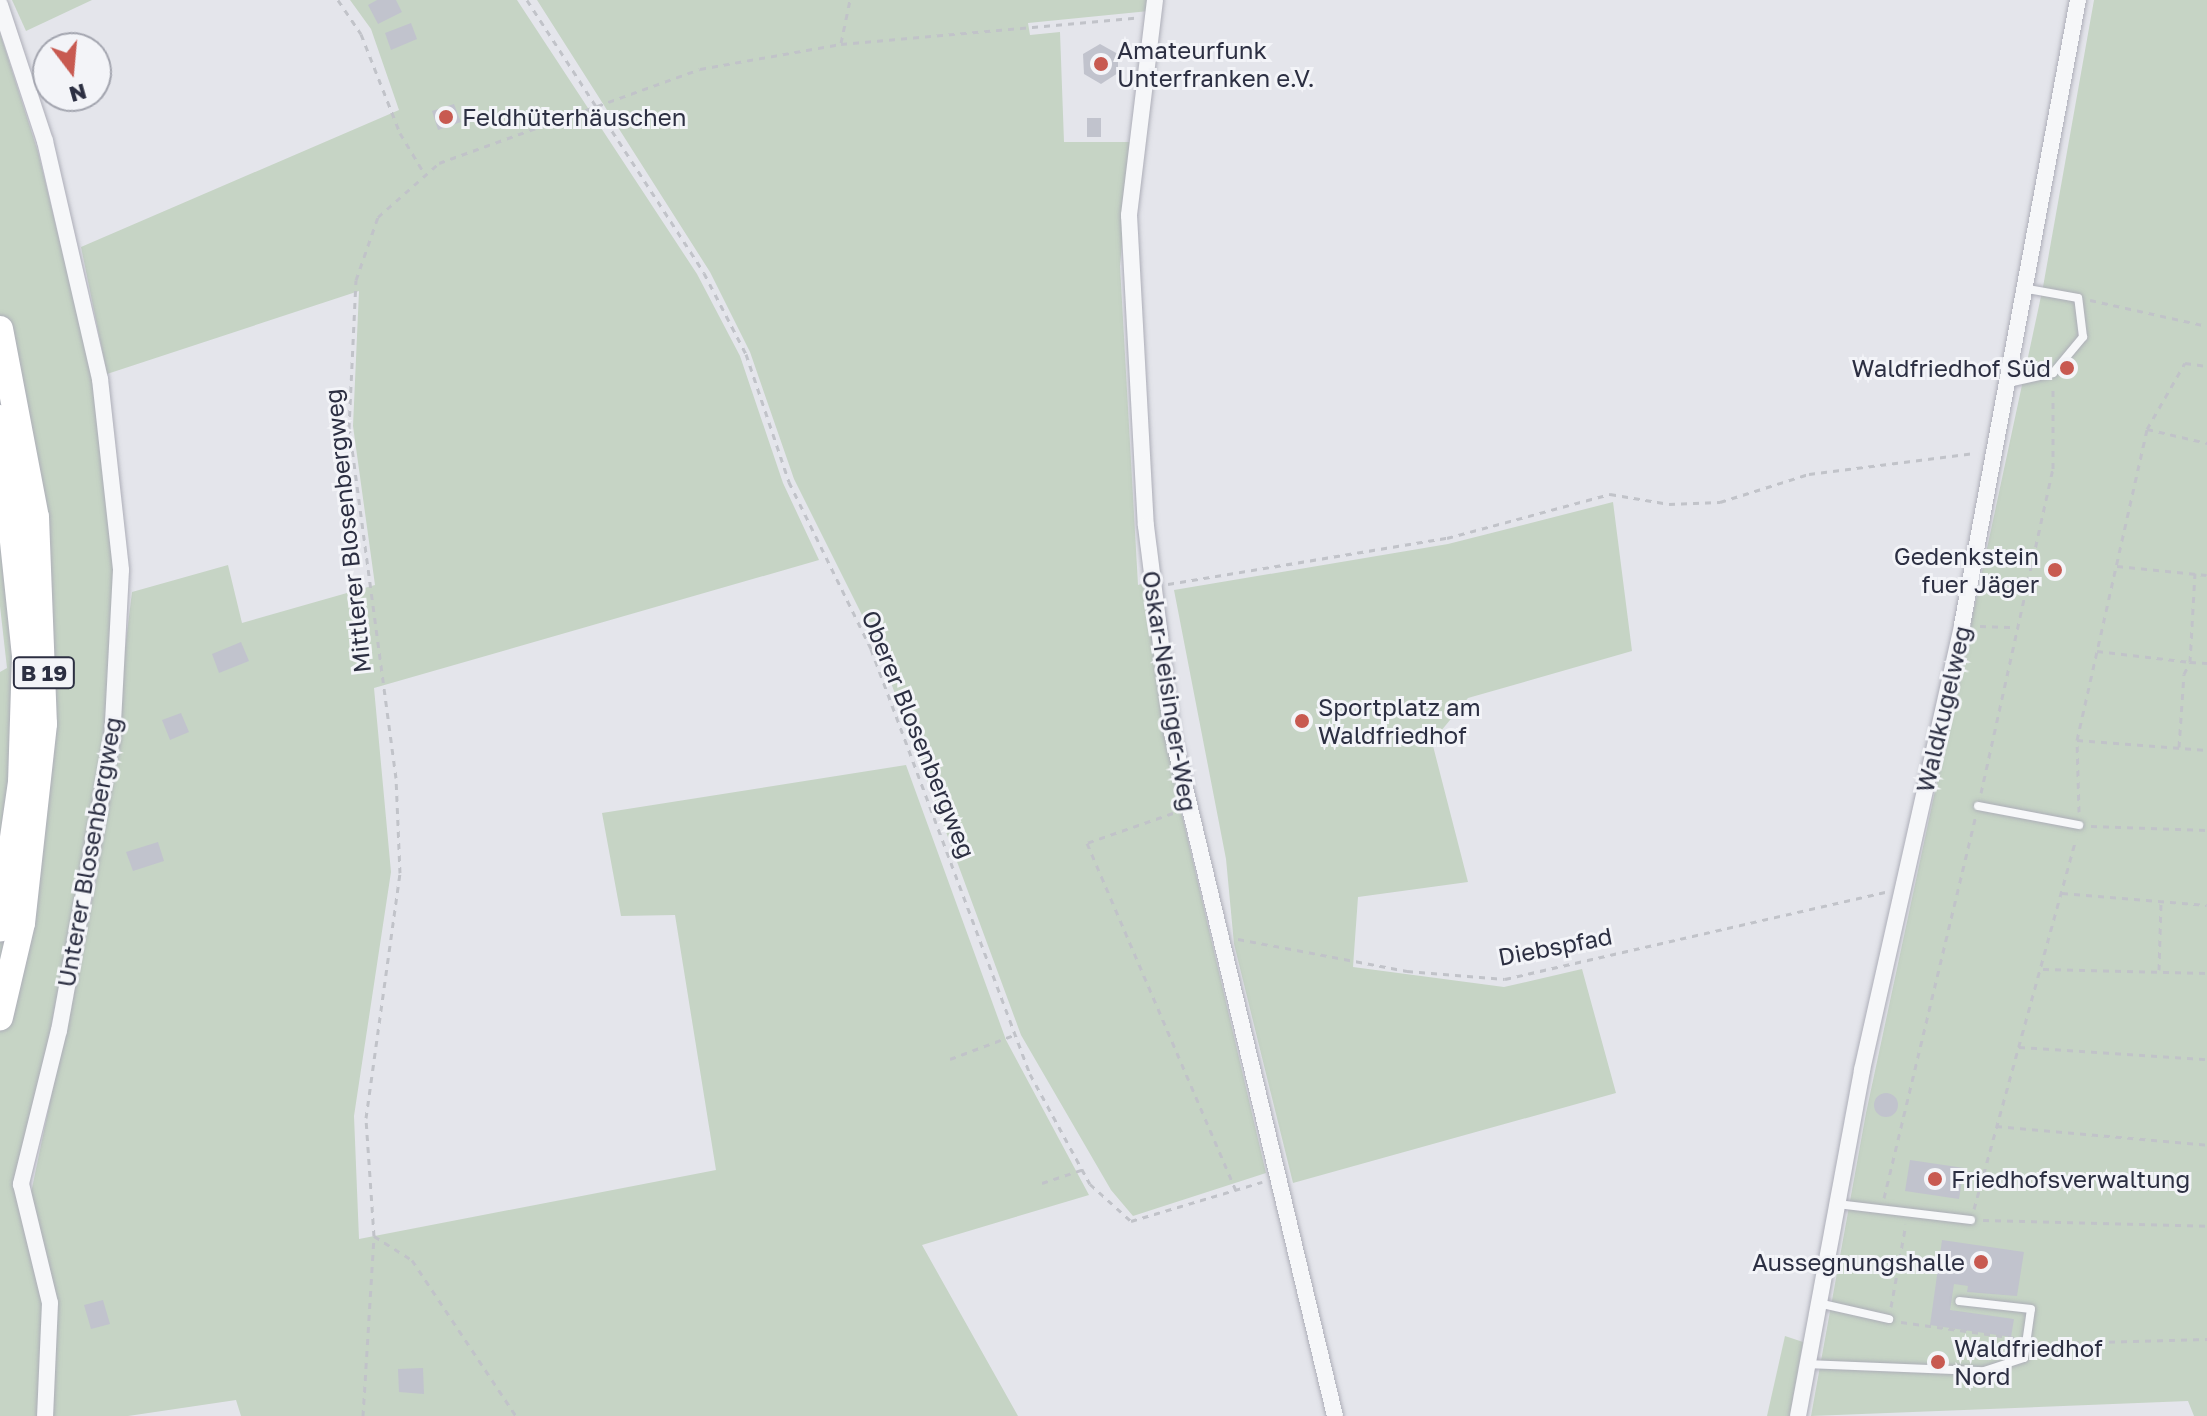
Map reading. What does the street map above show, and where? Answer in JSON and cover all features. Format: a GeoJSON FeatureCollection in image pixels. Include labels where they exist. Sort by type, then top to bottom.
{"type":"FeatureCollection","features":[{"type":"Feature","properties":{"kind":"main road","name":"B 19"},"geometry":{"type":"LineString","coordinates":[[0,329],[36,517],[44,724],[24,910],[0,1017]]}},
{"type":"Feature","properties":{"kind":"main road","name":"B 19"},"geometry":{"type":"LineString","coordinates":[[0,418],[25,656],[21,782],[0,928]]}},
{"type":"Feature","properties":{"kind":"street","name":"Waldkugelweg"},"geometry":{"type":"LineString","coordinates":[[1798,1416],[1836,1204],[1900,888],[1962,625],[2028,289],[2078,0]]}},
{"type":"Feature","properties":{"kind":"street","name":"Unterer Blosenbergweg"},"geometry":{"type":"LineString","coordinates":[[0,5],[45,141],[100,379],[121,570],[112,739],[59,1030],[21,1184],[50,1303],[45,1416]]}},
{"type":"Feature","properties":{"kind":"street","name":"Oskar-Neisinger-Weg"},"geometry":{"type":"LineString","coordinates":[[1153,8],[1129,215],[1154,588],[1188,808],[1214,935],[1335,1416]]}},
{"type":"Feature","properties":{"kind":"lane"},"geometry":{"type":"LineString","coordinates":[[2008,383],[2053,373],[2083,337],[2078,298],[2028,289]]}},
{"type":"Feature","properties":{"kind":"lane"},"geometry":{"type":"LineString","coordinates":[[1978,806],[2079,825]]}},
{"type":"Feature","properties":{"kind":"lane"},"geometry":{"type":"LineString","coordinates":[[1836,1204],[1971,1220]]}},
{"type":"Feature","properties":{"kind":"lane"},"geometry":{"type":"LineString","coordinates":[[1806,1364],[1984,1371],[2024,1358],[2031,1309],[1959,1301]]}},
{"type":"Feature","properties":{"kind":"lane"},"geometry":{"type":"LineString","coordinates":[[1817,1303],[1889,1319]]}},
{"type":"Feature","properties":{"kind":"path"},"geometry":{"type":"LineString","coordinates":[[338,0],[361,34],[424,173]]}},
{"type":"Feature","properties":{"kind":"path","name":"Oberer Blosenbergweg"},"geometry":{"type":"LineString","coordinates":[[527,0],[704,273],[746,354],[789,482],[871,649],[1014,1035],[1084,1168],[1112,1211],[1131,1221],[1276,1177]]}},
{"type":"Feature","properties":{"kind":"path"},"geometry":{"type":"LineString","coordinates":[[841,44],[850,0]]}},
{"type":"Feature","properties":{"kind":"path","name":"Mittlerer Blosenbergweg"},"geometry":{"type":"LineString","coordinates":[[363,1416],[374,1236],[366,1118],[400,873],[396,778],[349,428],[348,349],[356,280],[378,217],[424,173],[593,104],[700,69],[841,44],[1153,8]]}},
{"type":"Feature","properties":{"kind":"path"},"geometry":{"type":"LineString","coordinates":[[2078,298],[2207,326]]}},
{"type":"Feature","properties":{"kind":"path"},"geometry":{"type":"LineString","coordinates":[[2207,366],[2185,363],[2147,429],[2077,740],[2079,825],[2043,969],[1971,1220],[2207,1226]]}},
{"type":"Feature","properties":{"kind":"path"},"geometry":{"type":"LineString","coordinates":[[1882,1209],[1978,806],[2053,469],[2053,373]]}},
{"type":"Feature","properties":{"kind":"path"},"geometry":{"type":"LineString","coordinates":[[2147,429],[2207,443]]}},
{"type":"Feature","properties":{"kind":"path"},"geometry":{"type":"LineString","coordinates":[[1154,588],[1447,538],[1610,494],[1669,504],[1720,502],[1809,474],[1995,451]]}},
{"type":"Feature","properties":{"kind":"path"},"geometry":{"type":"LineString","coordinates":[[2117,566],[2207,575]]}},
{"type":"Feature","properties":{"kind":"path"},"geometry":{"type":"LineString","coordinates":[[2179,748],[2190,662],[2195,573]]}},
{"type":"Feature","properties":{"kind":"path"},"geometry":{"type":"LineString","coordinates":[[1962,625],[2016,627]]}},
{"type":"Feature","properties":{"kind":"path"},"geometry":{"type":"LineString","coordinates":[[2097,651],[2207,663]]}},
{"type":"Feature","properties":{"kind":"path"},"geometry":{"type":"LineString","coordinates":[[2077,740],[2207,750]]}},
{"type":"Feature","properties":{"kind":"path"},"geometry":{"type":"LineString","coordinates":[[1188,808],[1087,843],[1236,1191]]}},
{"type":"Feature","properties":{"kind":"path"},"geometry":{"type":"LineString","coordinates":[[2079,825],[2160,834],[2207,830]]}},
{"type":"Feature","properties":{"kind":"path","name":"Diebspfad"},"geometry":{"type":"LineString","coordinates":[[1214,935],[1407,971],[1505,979],[1900,888]]}},
{"type":"Feature","properties":{"kind":"path"},"geometry":{"type":"LineString","coordinates":[[2062,893],[2207,905]]}},
{"type":"Feature","properties":{"kind":"path"},"geometry":{"type":"LineString","coordinates":[[2159,971],[2161,902]]}},
{"type":"Feature","properties":{"kind":"path"},"geometry":{"type":"LineString","coordinates":[[2043,969],[2207,973]]}},
{"type":"Feature","properties":{"kind":"path"},"geometry":{"type":"LineString","coordinates":[[950,1059],[1014,1035]]}},
{"type":"Feature","properties":{"kind":"path"},"geometry":{"type":"LineString","coordinates":[[2019,1047],[2207,1059]]}},
{"type":"Feature","properties":{"kind":"path"},"geometry":{"type":"LineString","coordinates":[[1996,1126],[2207,1145]]}},
{"type":"Feature","properties":{"kind":"path"},"geometry":{"type":"LineString","coordinates":[[1042,1183],[1084,1168]]}},
{"type":"Feature","properties":{"kind":"path"},"geometry":{"type":"LineString","coordinates":[[1908,1214],[1889,1319],[2027,1336]]}},
{"type":"Feature","properties":{"kind":"path"},"geometry":{"type":"LineString","coordinates":[[374,1236],[412,1260],[516,1416]]}},
{"type":"Feature","properties":{"kind":"path"},"geometry":{"type":"LineString","coordinates":[[2024,1358],[2061,1343],[2207,1339]]}},
{"type":"Feature","properties":{"kind":"green space"},"geometry":{"type":"Polygon","coordinates":[[[12,0],[92,0],[26,31],[12,0]]]}},
{"type":"Feature","properties":{"kind":"green space"},"geometry":{"type":"Polygon","coordinates":[[[350,0],[517,0],[697,274],[740,356],[783,483],[819,560],[374,688],[391,872],[354,1116],[359,1239],[716,1170],[675,915],[621,916],[602,813],[906,765],[1006,1040],[1089,1195],[922,1245],[1018,1416],[241,1416],[236,1400],[128,1416],[0,1416],[0,672],[7,668],[0,606],[0,33],[38,152],[95,386],[117,581],[109,747],[17,1191],[31,1193],[97,876],[132,592],[228,565],[242,623],[375,585],[353,426],[359,291],[107,374],[81,247],[399,110],[371,29],[350,0]]]}},
{"type":"Feature","properties":{"kind":"green space"},"geometry":{"type":"Polygon","coordinates":[[[537,0],[1150,0],[1149,11],[1028,23],[1030,35],[1060,32],[1064,142],[1131,142],[1120,266],[1138,585],[1147,582],[1182,815],[1266,1173],[1133,1216],[1111,1190],[1021,1035],[877,645],[794,479],[750,352],[710,272],[537,0]]]}},
{"type":"Feature","properties":{"kind":"green space"},"geometry":{"type":"Polygon","coordinates":[[[2094,0],[2207,0],[2207,1416],[2194,1416],[2188,1401],[1811,1416],[1866,1113],[2043,287],[2094,0]]]}},
{"type":"Feature","properties":{"kind":"green space"},"geometry":{"type":"Polygon","coordinates":[[[1613,502],[1632,651],[1468,698],[1432,742],[1468,882],[1358,897],[1353,967],[1504,987],[1582,969],[1616,1093],[1293,1183],[1234,944],[1226,859],[1174,590],[1448,544],[1613,502]]]}},
{"type":"Feature","properties":{"kind":"green space"},"geometry":{"type":"Polygon","coordinates":[[[1785,1336],[1803,1342],[1790,1416],[1767,1416],[1785,1336]]]}},
{"type":"Feature","properties":{"kind":"building"},"geometry":{"type":"Polygon","coordinates":[[[377,0],[396,0],[402,12],[378,24],[368,5],[377,0]]]}},
{"type":"Feature","properties":{"kind":"building"},"geometry":{"type":"Polygon","coordinates":[[[411,23],[417,39],[391,50],[385,33],[411,23]]]}},
{"type":"Feature","properties":{"kind":"building","name":"Amateurfunk Unterfranken e.V."},"geometry":{"type":"Polygon","coordinates":[[[1100,44],[1118,54],[1118,73],[1101,84],[1084,74],[1083,54],[1100,44]]]}},
{"type":"Feature","properties":{"kind":"building","name":"Feldhüterhäuschen"},"geometry":{"type":"Polygon","coordinates":[[[454,104],[461,122],[438,130],[432,111],[454,104]]]}},
{"type":"Feature","properties":{"kind":"building"},"geometry":{"type":"Polygon","coordinates":[[[1087,118],[1101,118],[1101,137],[1087,137],[1087,118]]]}},
{"type":"Feature","properties":{"kind":"building"},"geometry":{"type":"Polygon","coordinates":[[[241,642],[249,661],[219,673],[212,654],[241,642]]]}},
{"type":"Feature","properties":{"kind":"building"},"geometry":{"type":"Polygon","coordinates":[[[181,713],[189,732],[170,740],[162,720],[181,713]]]}},
{"type":"Feature","properties":{"kind":"building"},"geometry":{"type":"Polygon","coordinates":[[[158,842],[164,861],[133,871],[126,852],[158,842]]]}},
{"type":"Feature","properties":{"kind":"building"},"geometry":{"type":"Polygon","coordinates":[[[1886,1093],[1895,1096],[1898,1105],[1895,1114],[1886,1117],[1877,1114],[1874,1105],[1877,1096],[1886,1093]]]}},
{"type":"Feature","properties":{"kind":"building","name":"Friedhofsverwaltung"},"geometry":{"type":"Polygon","coordinates":[[[1910,1160],[1964,1168],[1959,1199],[1905,1191],[1910,1160]]]}},
{"type":"Feature","properties":{"kind":"building"},"geometry":{"type":"Polygon","coordinates":[[[1942,1240],[2024,1252],[2017,1296],[1967,1292],[1968,1286],[1954,1284],[1950,1310],[2014,1319],[2011,1337],[1930,1325],[1942,1240]]]}},
{"type":"Feature","properties":{"kind":"building"},"geometry":{"type":"Polygon","coordinates":[[[103,1300],[110,1324],[91,1329],[84,1305],[103,1300]]]}},
{"type":"Feature","properties":{"kind":"building"},"geometry":{"type":"Polygon","coordinates":[[[423,1368],[424,1394],[399,1392],[398,1369],[423,1368]]]}},
{"type":"Feature","properties":{"kind":"place","name":"Amateurfunk Unterfranken e.V."},"geometry":{"type":"Point","coordinates":[1101,64]}},
{"type":"Feature","properties":{"kind":"place","name":"Feldhüterhäuschen"},"geometry":{"type":"Point","coordinates":[446,117]}},
{"type":"Feature","properties":{"kind":"place","name":"Waldfriedhof Süd"},"geometry":{"type":"Point","coordinates":[2067,368]}},
{"type":"Feature","properties":{"kind":"place","name":"Gedenkstein fuer Jäger"},"geometry":{"type":"Point","coordinates":[2055,570]}},
{"type":"Feature","properties":{"kind":"place","name":"Sportplatz am Waldfriedhof"},"geometry":{"type":"Point","coordinates":[1302,721]}},
{"type":"Feature","properties":{"kind":"place","name":"Friedhofsverwaltung"},"geometry":{"type":"Point","coordinates":[1935,1179]}},
{"type":"Feature","properties":{"kind":"place","name":"Aussegnungshalle"},"geometry":{"type":"Point","coordinates":[1981,1262]}},
{"type":"Feature","properties":{"kind":"place","name":"Waldfriedhof Nord"},"geometry":{"type":"Point","coordinates":[1938,1362]}}]}
